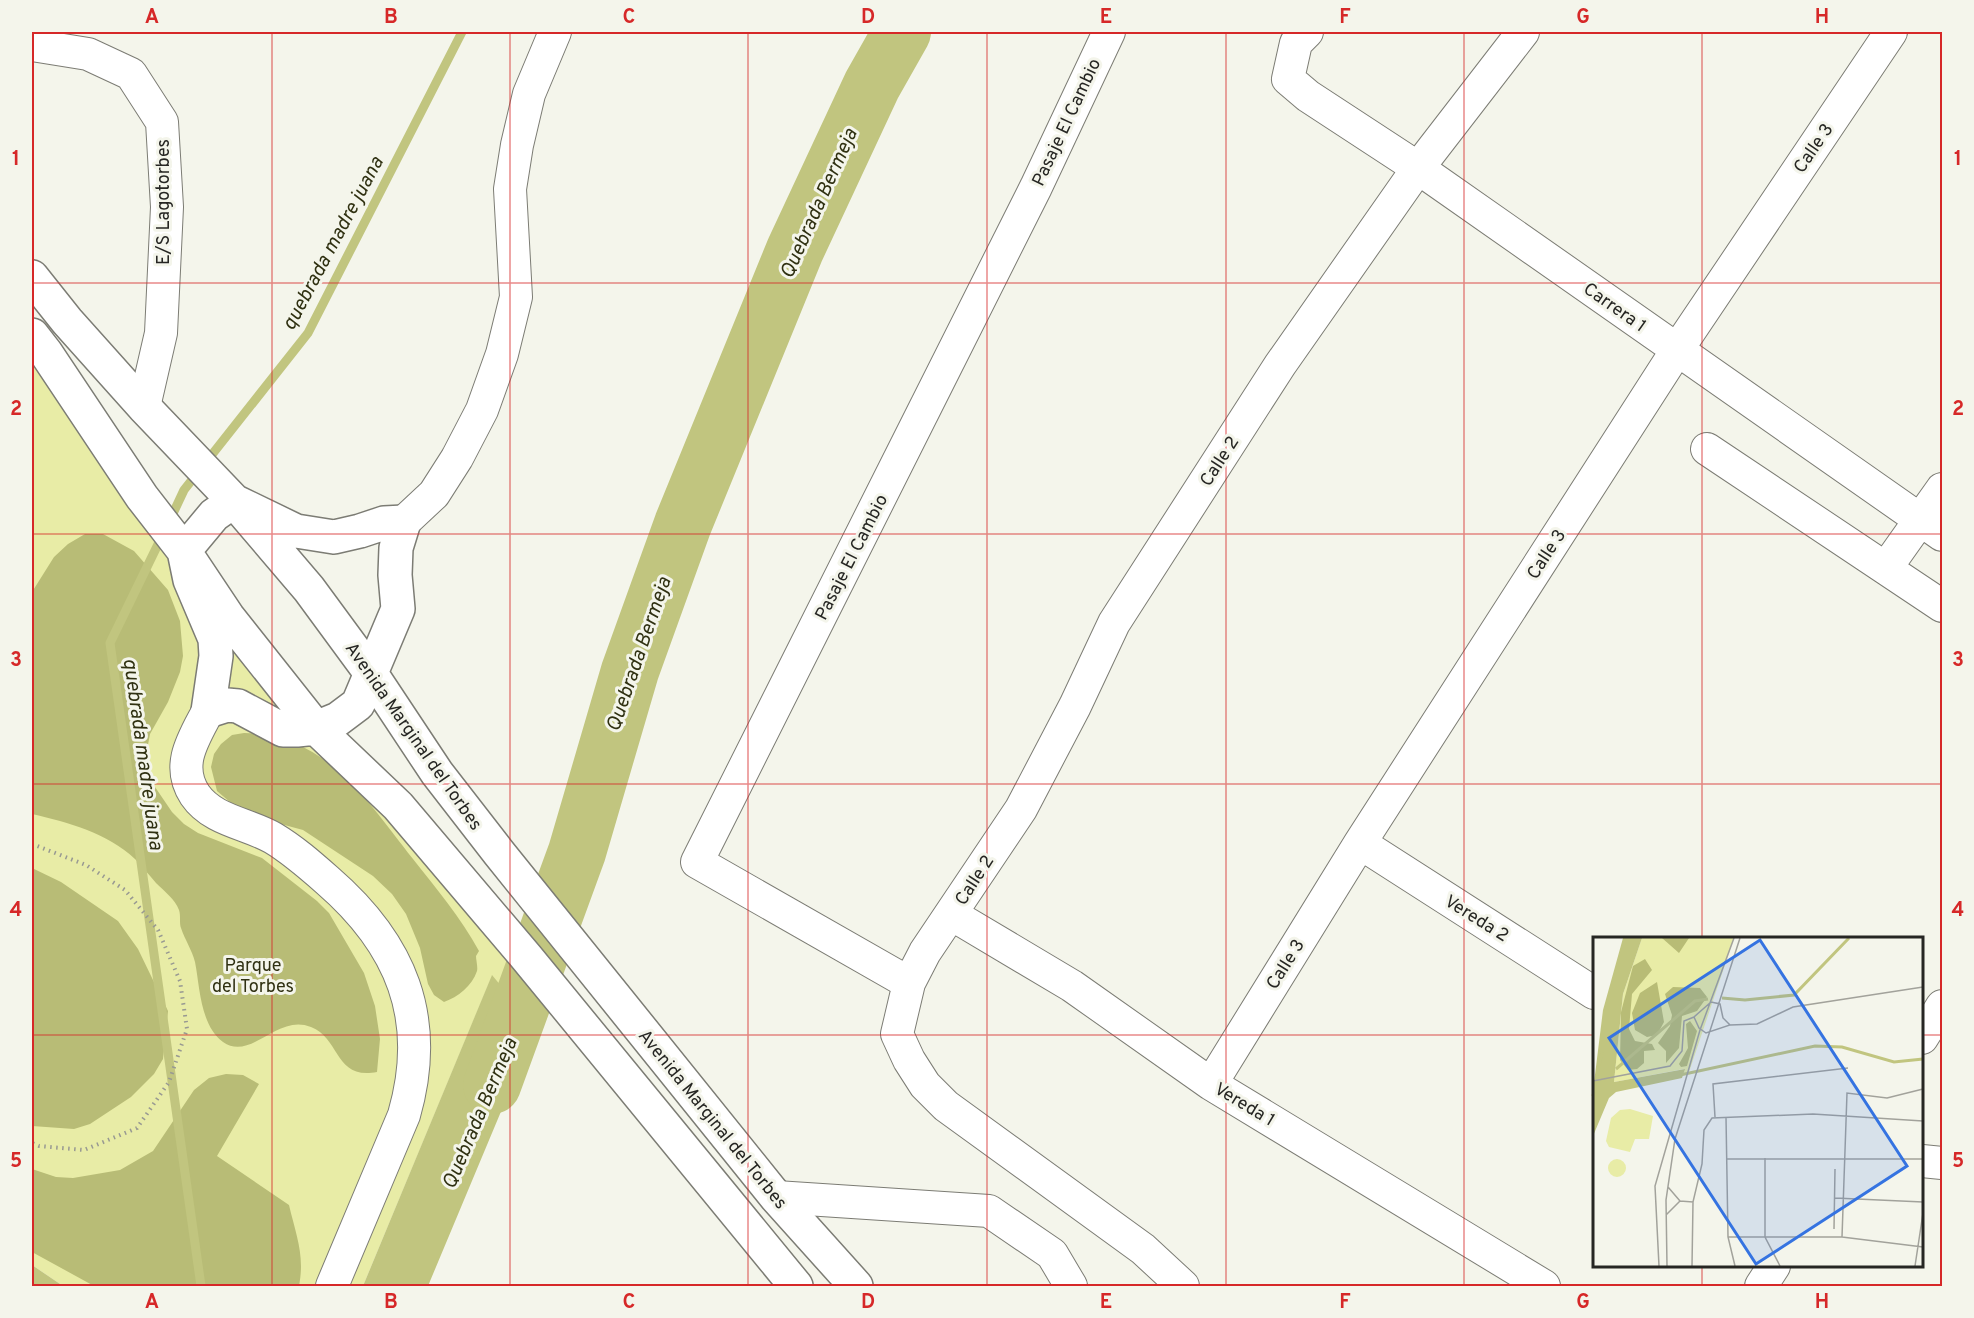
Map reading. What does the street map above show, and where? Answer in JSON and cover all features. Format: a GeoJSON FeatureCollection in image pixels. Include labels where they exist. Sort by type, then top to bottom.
{"type":"FeatureCollection","features":[{"type":"Feature","properties":{"kind":"highway","name":"Avenida Marginal del Torbes"},"geometry":{"type":"LineString","coordinates":[[32,277],[67,321],[234,501],[309,589],[370,672],[436,773],[623,1010],[776,1197],[856,1287]]}},
{"type":"Feature","properties":{"kind":"highway"},"geometry":{"type":"LineString","coordinates":[[32,335],[142,497],[184,551],[228,616],[316,728],[398,806],[528,958],[796,1287]]}},
{"type":"Feature","properties":{"kind":"highway"},"geometry":{"type":"LineString","coordinates":[[234,501],[296,531],[333,537],[384,523],[404,522],[396,548],[395,575],[398,609],[358,704],[338,719],[316,728],[283,730],[238,706],[227,705],[208,711],[216,656],[215,639],[190,580],[184,551],[214,515],[234,501]]}},
{"type":"Feature","properties":{"kind":"street"},"geometry":{"type":"LineString","coordinates":[[404,522],[434,494],[457,458],[482,410],[502,354],[516,297],[510,189],[517,145],[529,94],[555,32]]}},
{"type":"Feature","properties":{"kind":"street","name":"Pasaje El Cambio"},"geometry":{"type":"LineString","coordinates":[[909,983],[697,862],[1036,187],[1108,32]]}},
{"type":"Feature","properties":{"kind":"street","name":"Carrera 1"},"geometry":{"type":"LineString","coordinates":[[1307,32],[1296,43],[1288,79],[1308,96],[1418,168],[1932,527]]}},
{"type":"Feature","properties":{"kind":"street","name":"Calle 2"},"geometry":{"type":"LineString","coordinates":[[1183,1287],[1143,1249],[946,1106],[925,1085],[909,1060],[897,1034],[909,983],[925,952],[1021,809],[1075,706],[1114,623],[1280,365],[1418,168],[1523,32]]}},
{"type":"Feature","properties":{"kind":"street","name":"Calle 3"},"geometry":{"type":"LineString","coordinates":[[1211,1084],[1359,843],[1677,350],[1891,32]]}},
{"type":"Feature","properties":{"kind":"street","name":"E/S Lagotorbes"},"geometry":{"type":"LineString","coordinates":[[32,45],[88,54],[131,74],[162,122],[166,207],[161,333],[144,406]]}},
{"type":"Feature","properties":{"kind":"street"},"geometry":{"type":"LineString","coordinates":[[1707,449],[1942,606]]}},
{"type":"Feature","properties":{"kind":"street"},"geometry":{"type":"LineString","coordinates":[[1886,568],[1932,527],[1942,489]]}},
{"type":"Feature","properties":{"kind":"street"},"geometry":{"type":"LineString","coordinates":[[208,711],[188,750],[187,774],[194,794],[214,813],[260,831],[285,846],[349,899],[378,933],[389,952],[399,971],[411,1013],[414,1057],[411,1086],[404,1115],[332,1287]]}},
{"type":"Feature","properties":{"kind":"street","name":"Vereda 2"},"geometry":{"type":"LineString","coordinates":[[1359,843],[1593,992]]}},
{"type":"Feature","properties":{"kind":"street","name":"Vereda 1"},"geometry":{"type":"LineString","coordinates":[[951,914],[1072,986],[1211,1084],[1544,1287]]}},
{"type":"Feature","properties":{"kind":"street"},"geometry":{"type":"LineString","coordinates":[[1923,1036],[1942,1006]]}},
{"type":"Feature","properties":{"kind":"street"},"geometry":{"type":"LineString","coordinates":[[1923,1161],[1942,1163]]}},
{"type":"Feature","properties":{"kind":"street"},"geometry":{"type":"LineString","coordinates":[[776,1197],[989,1211],[1052,1254],[1071,1287]]}},
{"type":"Feature","properties":{"kind":"street"},"geometry":{"type":"LineString","coordinates":[[1761,1287],[1773,1267]]}},
{"type":"Feature","properties":{"kind":"path"},"geometry":{"type":"LineString","coordinates":[[32,844],[86,865],[125,890],[158,930],[180,981],[187,1029],[169,1083],[137,1128],[84,1150],[39,1146],[32,1143]]}},
{"type":"Feature","properties":{"kind":"green space","name":"Parque del Torbes"},"geometry":{"type":"Polygon","coordinates":[[[32,335],[142,497],[527,966],[512,1001],[492,976],[363,1286],[63,1286],[32,1265],[32,335]]]}},
{"type":"Feature","properties":{"kind":"green space"},"geometry":{"type":"Polygon","coordinates":[[[85,534],[103,534],[134,551],[168,590],[180,621],[183,656],[180,672],[168,702],[150,734],[147,750],[153,784],[172,812],[184,824],[198,833],[262,858],[329,913],[364,973],[375,1006],[380,1039],[377,1072],[363,1073],[353,1070],[345,1064],[321,1033],[299,1024],[287,1026],[244,1046],[233,1047],[223,1042],[215,1035],[205,1016],[195,962],[181,928],[179,910],[172,899],[135,859],[112,842],[73,825],[32,814],[32,592],[54,557],[68,544],[85,534]]]}},
{"type":"Feature","properties":{"kind":"green space"},"geometry":{"type":"Polygon","coordinates":[[[244,733],[273,736],[298,745],[321,758],[362,795],[448,903],[479,951],[476,956],[477,971],[464,990],[444,1002],[434,995],[428,984],[420,948],[406,914],[392,894],[373,876],[303,830],[244,814],[217,791],[211,767],[214,754],[232,735],[244,733]]]}},
{"type":"Feature","properties":{"kind":"green space"},"geometry":{"type":"Polygon","coordinates":[[[32,868],[61,882],[118,921],[138,949],[168,1011],[163,1059],[154,1074],[131,1097],[90,1124],[74,1129],[32,1126],[32,868]]]}},
{"type":"Feature","properties":{"kind":"green space"},"geometry":{"type":"Polygon","coordinates":[[[226,1074],[243,1075],[259,1084],[217,1156],[289,1205],[300,1255],[299,1286],[94,1286],[32,1252],[32,1169],[56,1177],[73,1178],[120,1170],[153,1151],[194,1090],[209,1078],[226,1074]]]}},
{"type":"Feature","properties":{"kind":"water"},"geometry":{"type":"Polygon","coordinates":[[[492,975],[536,1028],[428,1286],[363,1286],[492,975]]]}},
{"type":"Feature","properties":{"kind":"water"},"geometry":{"type":"Polygon","coordinates":[[[32,1265],[63,1286],[32,1286],[32,1265]]]}},
{"type":"Feature","properties":{"kind":"waterway","name":"quebrada madre juana"},"geometry":{"type":"LineString","coordinates":[[169,522],[184,490],[308,333],[462,32]]}},
{"type":"Feature","properties":{"kind":"waterway","name":"Quebrada Bermeja"},"geometry":{"type":"LineString","coordinates":[[492,1085],[577,852],[630,671],[683,524],[795,250],[872,85],[902,32]]}},
{"type":"Feature","properties":{"kind":"waterway","name":"quebrada madre juana"},"geometry":{"type":"LineString","coordinates":[[163,534],[110,643],[201,1286]]}}]}
